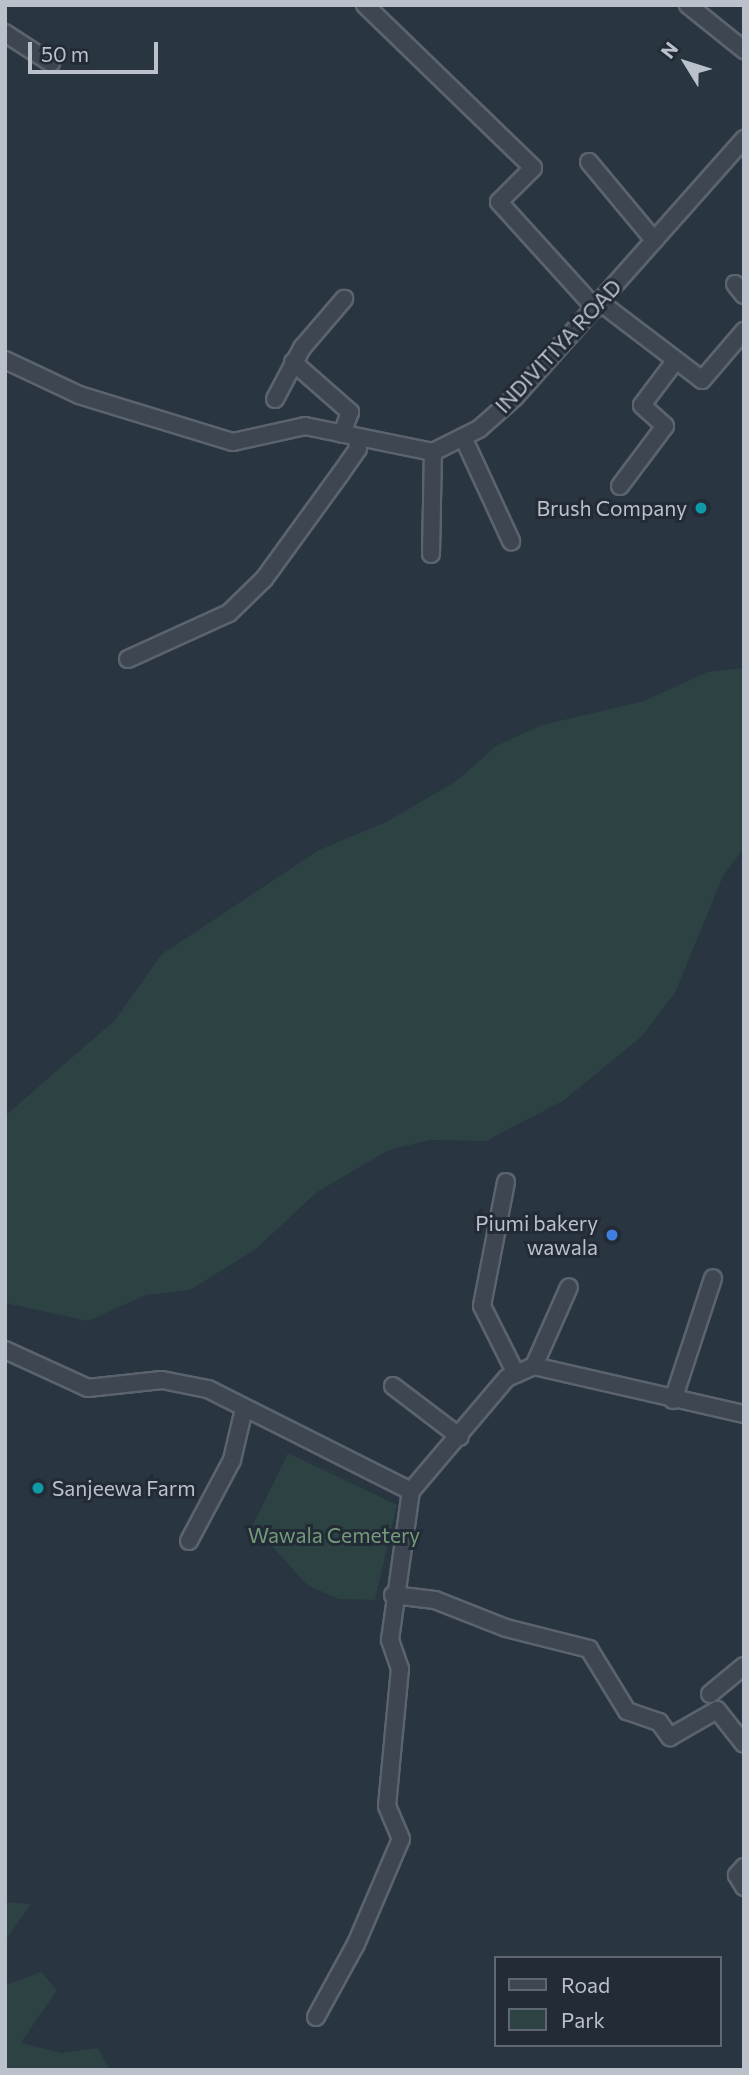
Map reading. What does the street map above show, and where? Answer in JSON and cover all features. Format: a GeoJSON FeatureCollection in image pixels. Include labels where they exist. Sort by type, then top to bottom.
{"type":"FeatureCollection","features":[{"type":"Feature","properties":{"kind":"street"},"geometry":{"type":"LineString","coordinates":[[365,5],[533,168],[499,202],[598,306],[702,380],[744,331]]}},
{"type":"Feature","properties":{"kind":"street"},"geometry":{"type":"LineString","coordinates":[[688,5],[744,50]]}},
{"type":"Feature","properties":{"kind":"street"},"geometry":{"type":"LineString","coordinates":[[5,33],[51,63]]}},
{"type":"Feature","properties":{"kind":"street","name":"INDIVITIYA ROAD"},"geometry":{"type":"LineString","coordinates":[[433,452],[463,437],[515,397],[743,142]]}},
{"type":"Feature","properties":{"kind":"street"},"geometry":{"type":"LineString","coordinates":[[589,162],[654,240]]}},
{"type":"Feature","properties":{"kind":"street"},"geometry":{"type":"LineString","coordinates":[[275,400],[293,362],[344,299]]}},
{"type":"Feature","properties":{"kind":"street"},"geometry":{"type":"LineString","coordinates":[[5,360],[79,395],[233,442],[305,426],[433,452],[431,554]]}},
{"type":"Feature","properties":{"kind":"street"},"geometry":{"type":"LineString","coordinates":[[620,486],[665,426],[642,405],[676,360]]}},
{"type":"Feature","properties":{"kind":"street"},"geometry":{"type":"LineString","coordinates":[[128,659],[229,613],[264,579],[358,449],[350,435],[350,412],[293,362]]}},
{"type":"Feature","properties":{"kind":"street"},"geometry":{"type":"LineString","coordinates":[[463,437],[511,541]]}},
{"type":"Feature","properties":{"kind":"street"},"geometry":{"type":"LineString","coordinates":[[506,1182],[482,1306],[516,1374]]}},
{"type":"Feature","properties":{"kind":"street"},"geometry":{"type":"LineString","coordinates":[[673,1400],[713,1278]]}},
{"type":"Feature","properties":{"kind":"street"},"geometry":{"type":"LineString","coordinates":[[534,1366],[569,1287]]}},
{"type":"Feature","properties":{"kind":"street"},"geometry":{"type":"LineString","coordinates":[[5,1350],[88,1388],[162,1380],[208,1389],[411,1492]]}},
{"type":"Feature","properties":{"kind":"street"},"geometry":{"type":"LineString","coordinates":[[316,2017],[356,1944],[401,1839],[387,1806],[400,1669],[390,1640],[393,1595],[411,1492],[516,1374],[534,1366],[673,1400],[744,1414]]}},
{"type":"Feature","properties":{"kind":"street"},"geometry":{"type":"LineString","coordinates":[[393,1385],[460,1437]]}},
{"type":"Feature","properties":{"kind":"street"},"geometry":{"type":"LineString","coordinates":[[189,1541],[232,1460],[244,1409]]}},
{"type":"Feature","properties":{"kind":"street"},"geometry":{"type":"LineString","coordinates":[[393,1595],[435,1600],[506,1628],[589,1649],[627,1711],[659,1722],[670,1737],[717,1710],[744,1744]]}},
{"type":"Feature","properties":{"kind":"street"},"geometry":{"type":"LineString","coordinates":[[710,1693],[744,1667]]}},
{"type":"Feature","properties":{"kind":"street"},"geometry":{"type":"LineString","coordinates":[[744,1867],[737,1875],[744,1887]]}},
{"type":"Feature","properties":{"kind":"green space"},"geometry":{"type":"Polygon","coordinates":[[[744,668],[744,848],[723,876],[675,993],[641,1037],[563,1101],[486,1141],[430,1140],[389,1150],[317,1192],[256,1249],[190,1290],[146,1295],[88,1321],[5,1303],[5,1116],[115,1020],[162,954],[319,850],[386,822],[455,782],[496,746],[542,725],[644,701],[707,672],[744,668]]]}},
{"type":"Feature","properties":{"kind":"green space","name":"Wawala Cemetery"},"geometry":{"type":"Polygon","coordinates":[[[288,1453],[397,1505],[375,1600],[339,1599],[307,1585],[253,1525],[288,1453]]]}},
{"type":"Feature","properties":{"kind":"green space"},"geometry":{"type":"Polygon","coordinates":[[[5,1902],[31,1904],[5,1941],[5,1902]]]}},
{"type":"Feature","properties":{"kind":"green space"},"geometry":{"type":"Polygon","coordinates":[[[41,1972],[57,1990],[21,2043],[62,2053],[98,2048],[110,2070],[5,2070],[5,1985],[41,1972]]]}},
{"type":"Feature","properties":{"kind":"place","name":"Brush Company"},"geometry":{"type":"Point","coordinates":[701,508]}},
{"type":"Feature","properties":{"kind":"place","name":"Piumi bakery wawala"},"geometry":{"type":"Point","coordinates":[612,1235]}},
{"type":"Feature","properties":{"kind":"place","name":"Sanjeewa Farm"},"geometry":{"type":"Point","coordinates":[38,1488]}}]}
